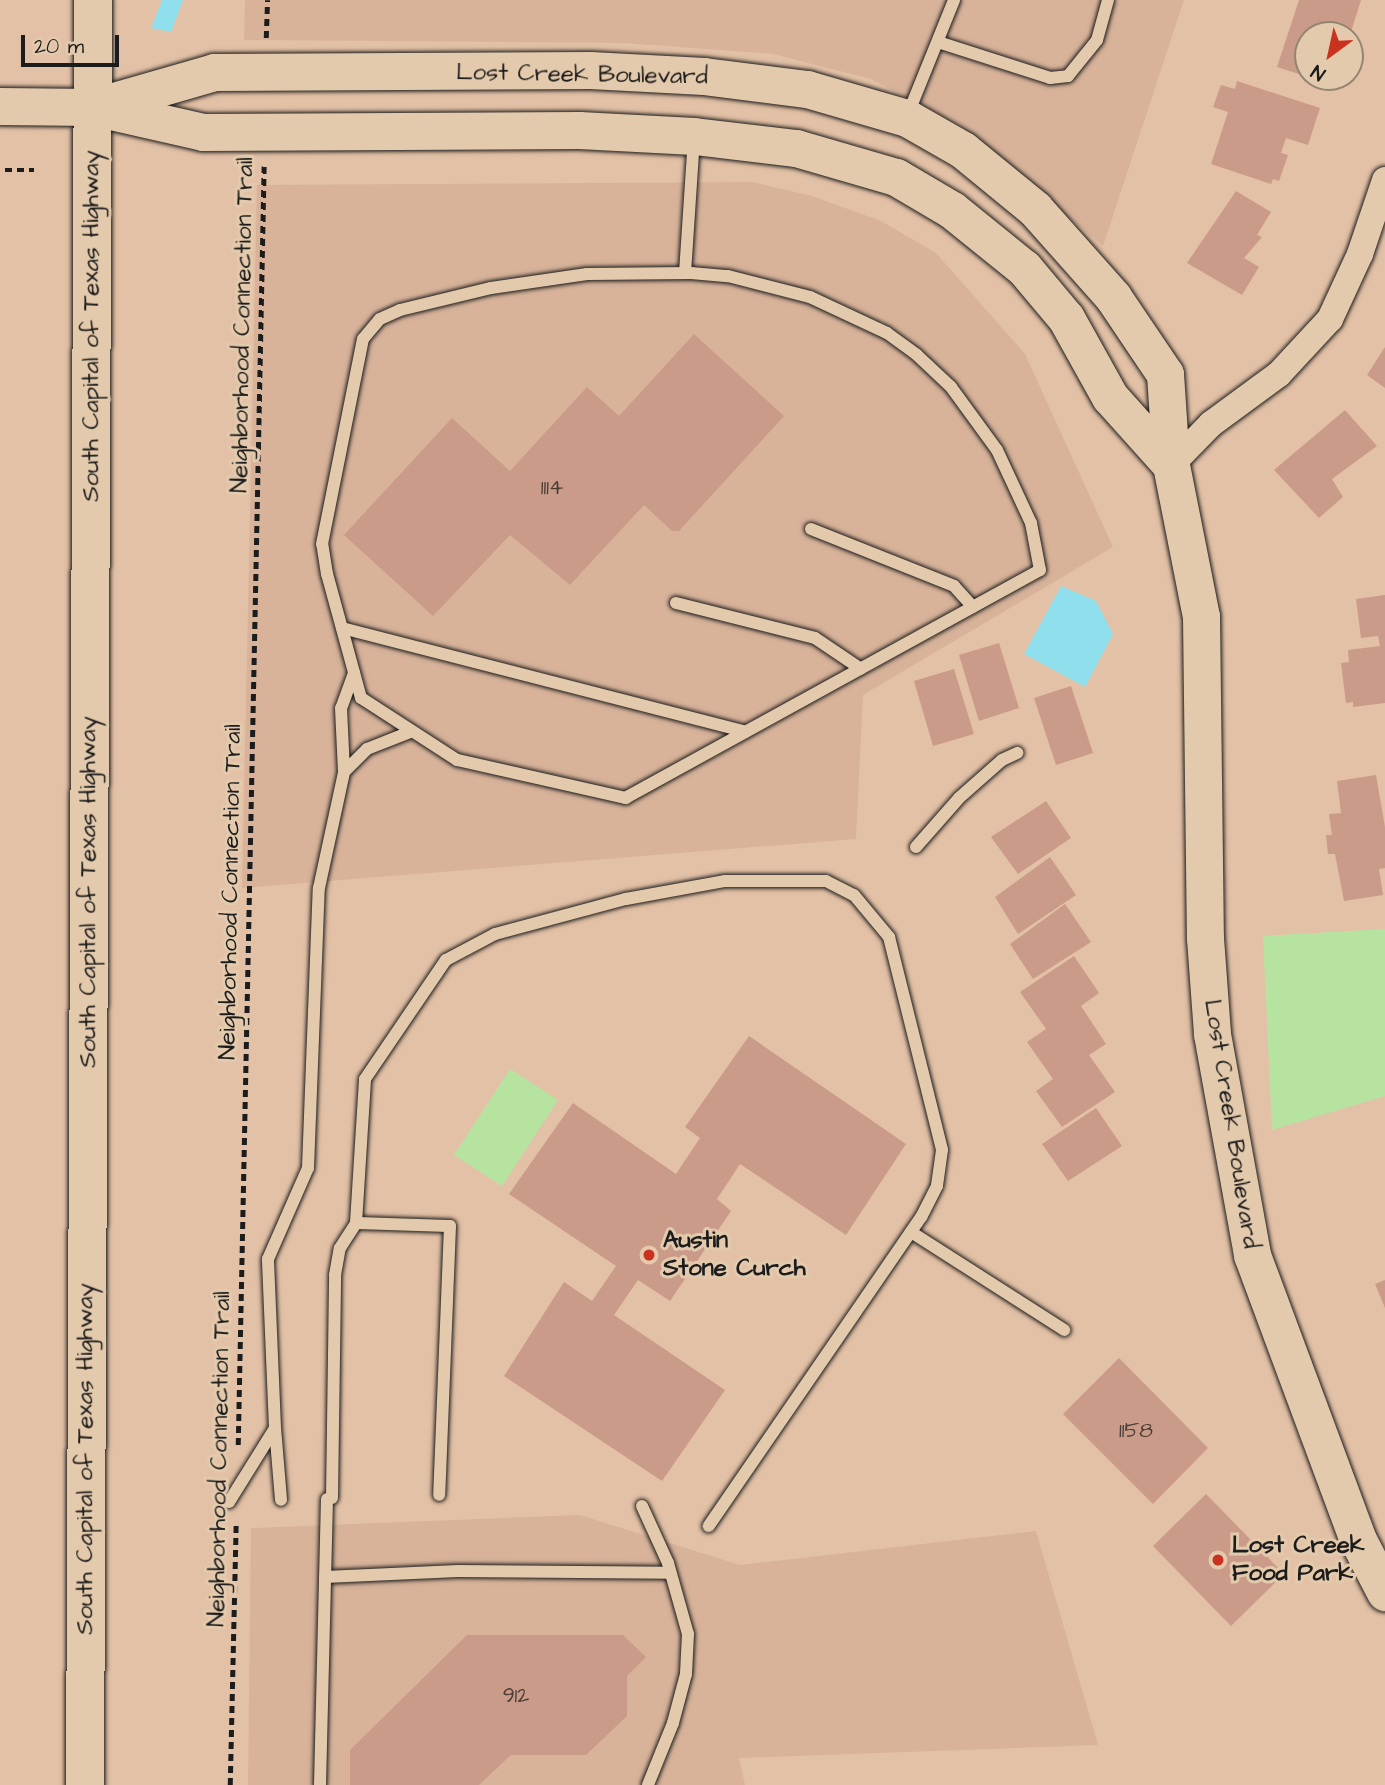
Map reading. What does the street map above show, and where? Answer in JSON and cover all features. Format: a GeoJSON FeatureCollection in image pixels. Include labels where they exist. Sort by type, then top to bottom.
{"type":"FeatureCollection","features":[{"type":"Feature","properties":{"kind":"highway","name":"South Capital of Texas Highway"},"geometry":{"type":"LineString","coordinates":[[85,1785],[93,0]]}},
{"type":"Feature","properties":{"kind":"street","name":"Lost Creek Boulevard"},"geometry":{"type":"LineString","coordinates":[[93,107],[214,72],[590,70],[704,76],[807,89],[907,118],[963,150],[1035,209],[1113,298],[1165,374],[1171,465],[1201,615],[1205,938],[1212,1034],[1252,1255],[1358,1540],[1385,1592]]}},
{"type":"Feature","properties":{"kind":"street","name":"Lost Creek Boulevard"},"geometry":{"type":"LineString","coordinates":[[0,106],[93,107],[204,132],[579,130],[694,136],[796,148],[896,177],[952,209],[1024,268],[1066,318],[1110,397],[1171,465]]}},
{"type":"Feature","properties":{"kind":"street"},"geometry":{"type":"LineString","coordinates":[[1171,465],[1211,424],[1279,374],[1330,319],[1360,254],[1385,180]]}},
{"type":"Feature","properties":{"kind":"lane"},"geometry":{"type":"LineString","coordinates":[[907,118],[954,0]]}},
{"type":"Feature","properties":{"kind":"lane"},"geometry":{"type":"LineString","coordinates":[[938,41],[1050,78],[1068,76],[1097,40],[1108,0]]}},
{"type":"Feature","properties":{"kind":"lane"},"geometry":{"type":"LineString","coordinates":[[685,273],[694,136]]}},
{"type":"Feature","properties":{"kind":"lane"},"geometry":{"type":"LineString","coordinates":[[685,273],[728,276],[766,285],[853,314],[887,333],[951,387],[997,450],[1031,523],[1040,569],[973,607],[626,798],[457,760],[361,698],[322,544],[363,339],[380,319],[435,300],[532,281],[685,273]]}},
{"type":"Feature","properties":{"kind":"lane"},"geometry":{"type":"LineString","coordinates":[[811,529],[954,586],[973,607]]}},
{"type":"Feature","properties":{"kind":"lane"},"geometry":{"type":"LineString","coordinates":[[676,603],[816,638],[861,669]]}},
{"type":"Feature","properties":{"kind":"lane"},"geometry":{"type":"LineString","coordinates":[[342,628],[746,732]]}},
{"type":"Feature","properties":{"kind":"lane"},"geometry":{"type":"LineString","coordinates":[[281,1500],[275,1428],[268,1259],[308,1168],[319,888],[344,772],[341,708],[354,673]]}},
{"type":"Feature","properties":{"kind":"lane"},"geometry":{"type":"LineString","coordinates":[[344,772],[367,748],[410,732]]}},
{"type":"Feature","properties":{"kind":"lane"},"geometry":{"type":"LineString","coordinates":[[916,847],[959,798],[1002,760],[1017,753]]}},
{"type":"Feature","properties":{"kind":"lane"},"geometry":{"type":"LineString","coordinates":[[320,1785],[324,1577],[329,1499],[335,1275],[340,1248],[356,1223],[365,1079],[446,960],[495,934],[626,898],[725,881],[804,878],[825,881],[854,895],[889,937],[942,1150],[937,1186],[911,1232],[709,1526]]}},
{"type":"Feature","properties":{"kind":"lane"},"geometry":{"type":"LineString","coordinates":[[356,1223],[450,1226],[439,1495]]}},
{"type":"Feature","properties":{"kind":"lane"},"geometry":{"type":"LineString","coordinates":[[911,1232],[1064,1331]]}},
{"type":"Feature","properties":{"kind":"lane"},"geometry":{"type":"LineString","coordinates":[[229,1502],[275,1428]]}},
{"type":"Feature","properties":{"kind":"lane"},"geometry":{"type":"LineString","coordinates":[[642,1506],[670,1573],[688,1634],[686,1674],[673,1723],[648,1785]]}},
{"type":"Feature","properties":{"kind":"lane"},"geometry":{"type":"LineString","coordinates":[[324,1577],[458,1571],[670,1573]]}},
{"type":"Feature","properties":{"kind":"path"},"geometry":{"type":"LineString","coordinates":[[266,73],[267,0]]}},
{"type":"Feature","properties":{"kind":"path","name":"Neighborhood Connection Trail"},"geometry":{"type":"LineString","coordinates":[[230,1785],[265,132]]}},
{"type":"Feature","properties":{"kind":"path"},"geometry":{"type":"LineString","coordinates":[[5,170],[34,170]]}},
{"type":"Feature","properties":{"kind":"shaded area"},"geometry":{"type":"Polygon","coordinates":[[[245,0],[1184,0],[1103,246],[961,126],[871,79],[773,54],[623,43],[244,40],[245,0]]]}},
{"type":"Feature","properties":{"kind":"shaded area"},"geometry":{"type":"Polygon","coordinates":[[[753,182],[812,196],[881,221],[936,253],[1025,354],[1113,547],[863,695],[856,839],[242,888],[257,185],[753,182]]]}},
{"type":"Feature","properties":{"kind":"shaded area"},"geometry":{"type":"Polygon","coordinates":[[[580,1515],[740,1565],[1036,1531],[1098,1745],[739,1758],[745,1785],[248,1785],[251,1528],[580,1515]]]}},
{"type":"Feature","properties":{"kind":"green space"},"geometry":{"type":"Polygon","coordinates":[[[1385,929],[1385,1096],[1272,1130],[1263,936],[1385,929]]]}},
{"type":"Feature","properties":{"kind":"green space"},"geometry":{"type":"Polygon","coordinates":[[[510,1069],[558,1100],[502,1186],[454,1155],[510,1069]]]}},
{"type":"Feature","properties":{"kind":"water"},"geometry":{"type":"Polygon","coordinates":[[[162,0],[183,0],[171,32],[151,28],[162,0]]]}},
{"type":"Feature","properties":{"kind":"water"},"geometry":{"type":"Polygon","coordinates":[[[1061,586],[1096,601],[1113,634],[1085,687],[1024,654],[1061,586]]]}},
{"type":"Feature","properties":{"kind":"building"},"geometry":{"type":"Polygon","coordinates":[[[1299,0],[1361,0],[1354,21],[1294,21],[1294,72],[1277,67],[1299,0]]]}},
{"type":"Feature","properties":{"kind":"building"},"geometry":{"type":"Polygon","coordinates":[[[1237,81],[1320,108],[1308,145],[1286,138],[1281,153],[1288,155],[1279,181],[1273,179],[1271,184],[1211,164],[1228,112],[1213,107],[1221,85],[1235,89],[1237,81]]]}},
{"type":"Feature","properties":{"kind":"building"},"geometry":{"type":"Polygon","coordinates":[[[1236,191],[1271,212],[1257,235],[1262,237],[1244,258],[1259,267],[1242,295],[1187,263],[1236,191]]]}},
{"type":"Feature","properties":{"kind":"building"},"geometry":{"type":"Polygon","coordinates":[[[694,334],[784,416],[679,531],[672,531],[644,505],[570,585],[510,535],[433,616],[344,535],[452,418],[510,471],[587,387],[619,416],[694,334]]]}},
{"type":"Feature","properties":{"kind":"building"},"geometry":{"type":"Polygon","coordinates":[[[1385,347],[1385,388],[1367,375],[1385,347]]]}},
{"type":"Feature","properties":{"kind":"building"},"geometry":{"type":"Polygon","coordinates":[[[1345,410],[1377,446],[1332,479],[1343,497],[1319,518],[1274,470],[1345,410]]]}},
{"type":"Feature","properties":{"kind":"building"},"geometry":{"type":"Polygon","coordinates":[[[1385,595],[1385,703],[1353,707],[1353,702],[1346,703],[1341,663],[1349,662],[1348,650],[1380,646],[1378,636],[1361,638],[1356,599],[1385,595]]]}},
{"type":"Feature","properties":{"kind":"building"},"geometry":{"type":"Polygon","coordinates":[[[999,643],[1019,708],[979,721],[959,655],[999,643]]]}},
{"type":"Feature","properties":{"kind":"building"},"geometry":{"type":"Polygon","coordinates":[[[954,669],[974,734],[933,746],[914,681],[954,669]]]}},
{"type":"Feature","properties":{"kind":"building"},"geometry":{"type":"Polygon","coordinates":[[[1071,686],[1093,753],[1056,765],[1034,698],[1071,686]]]}},
{"type":"Feature","properties":{"kind":"building"},"geometry":{"type":"Polygon","coordinates":[[[1376,775],[1385,827],[1385,868],[1379,869],[1383,895],[1344,901],[1335,854],[1328,854],[1326,835],[1332,835],[1329,814],[1341,813],[1337,781],[1376,775]]]}},
{"type":"Feature","properties":{"kind":"building"},"geometry":{"type":"Polygon","coordinates":[[[1046,801],[1071,838],[1018,874],[991,837],[1046,801]]]}},
{"type":"Feature","properties":{"kind":"building"},"geometry":{"type":"Polygon","coordinates":[[[1050,857],[1076,895],[1018,934],[995,897],[1050,857]]]}},
{"type":"Feature","properties":{"kind":"building"},"geometry":{"type":"Polygon","coordinates":[[[1065,904],[1091,942],[1033,979],[1010,944],[1065,904]]]}},
{"type":"Feature","properties":{"kind":"building"},"geometry":{"type":"Polygon","coordinates":[[[1074,956],[1099,993],[1081,1006],[1106,1044],[1089,1055],[1115,1092],[1062,1127],[1036,1091],[1053,1079],[1027,1042],[1046,1029],[1020,992],[1074,956]]]}},
{"type":"Feature","properties":{"kind":"building","name":"Austin Stone Curch"},"geometry":{"type":"Polygon","coordinates":[[[749,1036],[906,1144],[846,1235],[740,1164],[717,1199],[731,1211],[670,1301],[638,1280],[614,1315],[725,1390],[662,1481],[504,1376],[564,1282],[592,1301],[616,1266],[509,1194],[573,1103],[676,1174],[700,1138],[685,1127],[749,1036]]]}},
{"type":"Feature","properties":{"kind":"building"},"geometry":{"type":"Polygon","coordinates":[[[1096,1108],[1122,1146],[1068,1181],[1042,1144],[1096,1108]]]}},
{"type":"Feature","properties":{"kind":"building"},"geometry":{"type":"Polygon","coordinates":[[[1385,1280],[1385,1308],[1375,1284],[1385,1280]]]}},
{"type":"Feature","properties":{"kind":"building"},"geometry":{"type":"Polygon","coordinates":[[[1119,1358],[1208,1448],[1153,1504],[1063,1414],[1119,1358]]]}},
{"type":"Feature","properties":{"kind":"building","name":"Lost Creek Food Park"},"geometry":{"type":"Polygon","coordinates":[[[1206,1494],[1284,1574],[1231,1626],[1153,1546],[1206,1494]]]}},
{"type":"Feature","properties":{"kind":"building"},"geometry":{"type":"Polygon","coordinates":[[[467,1635],[623,1635],[646,1657],[627,1676],[627,1716],[586,1755],[511,1755],[479,1785],[350,1785],[350,1750],[467,1635]]]}},
{"type":"Feature","properties":{"kind":"place","name":"Austin Stone Curch"},"geometry":{"type":"Point","coordinates":[649,1255]}},
{"type":"Feature","properties":{"kind":"place","name":"Lost Creek Food Park"},"geometry":{"type":"Point","coordinates":[1218,1560]}}]}
